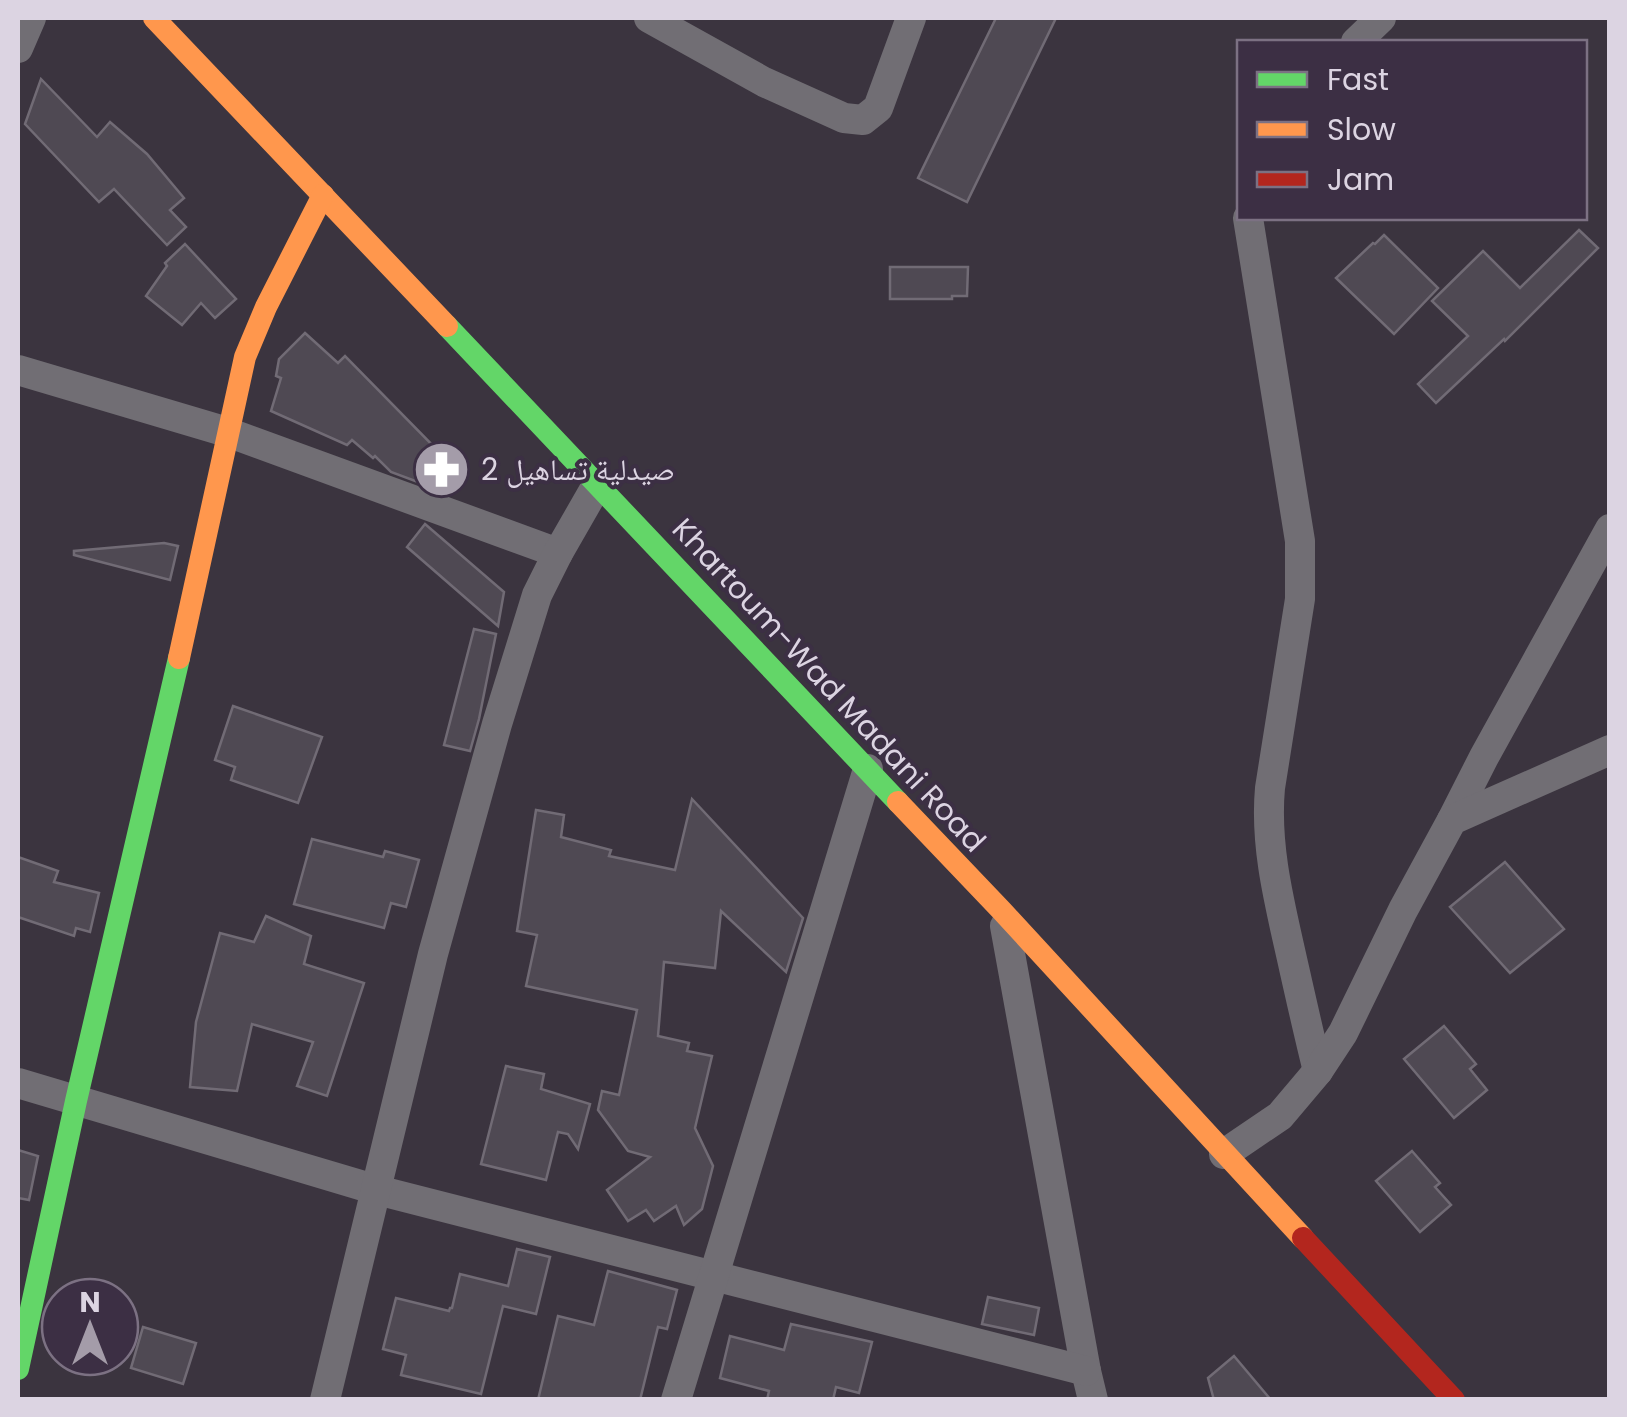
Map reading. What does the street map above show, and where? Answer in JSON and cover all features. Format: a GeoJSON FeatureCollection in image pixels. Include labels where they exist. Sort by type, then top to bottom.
{"type":"FeatureCollection","features":[{"type":"Feature","properties":{"kind":"main road","name":"Khartoum-Wad Madani Road"},"geometry":{"type":"LineString","coordinates":[[162,20],[323,196],[1002,911],[1454,1400]]}},
{"type":"Feature","properties":{"kind":"main road"},"geometry":{"type":"LineString","coordinates":[[18,1369],[245,357],[323,196]]}},
{"type":"Feature","properties":{"kind":"street"},"geometry":{"type":"LineString","coordinates":[[18,48],[31,18]]}},
{"type":"Feature","properties":{"kind":"street"},"geometry":{"type":"LineString","coordinates":[[650,18],[764,82],[844,118],[863,120],[878,108],[912,18]]}},
{"type":"Feature","properties":{"kind":"street"},"geometry":{"type":"LineString","coordinates":[[1358,40],[1381,18]]}},
{"type":"Feature","properties":{"kind":"street"},"geometry":{"type":"LineString","coordinates":[[1248,220],[1300,541],[1300,599],[1270,788],[1269,840],[1318,1071]]}},
{"type":"Feature","properties":{"kind":"street"},"geometry":{"type":"LineString","coordinates":[[18,370],[227,432],[558,552]]}},
{"type":"Feature","properties":{"kind":"street"},"geometry":{"type":"LineString","coordinates":[[326,1400],[433,954],[496,724],[537,594],[597,485]]}},
{"type":"Feature","properties":{"kind":"street"},"geometry":{"type":"LineString","coordinates":[[1224,1154],[1280,1116],[1318,1071],[1342,1034],[1484,757],[1610,528]]}},
{"type":"Feature","properties":{"kind":"street"},"geometry":{"type":"LineString","coordinates":[[1452,820],[1610,750]]}},
{"type":"Feature","properties":{"kind":"street"},"geometry":{"type":"LineString","coordinates":[[676,1400],[868,769]]}},
{"type":"Feature","properties":{"kind":"street"},"geometry":{"type":"LineString","coordinates":[[18,1084],[377,1190],[713,1276],[1089,1385],[1002,911]]}},
{"type":"Feature","properties":{"kind":"building"},"geometry":{"type":"Polygon","coordinates":[[[996,18],[1056,18],[967,202],[918,178],[996,18]]]}},
{"type":"Feature","properties":{"kind":"building"},"geometry":{"type":"Polygon","coordinates":[[[41,79],[97,137],[110,122],[147,154],[184,198],[170,210],[186,227],[167,245],[114,189],[99,202],[25,124],[41,79]]]}},
{"type":"Feature","properties":{"kind":"building"},"geometry":{"type":"Polygon","coordinates":[[[1579,230],[1598,248],[1436,403],[1418,384],[1468,336],[1432,301],[1483,251],[1520,288],[1579,230]]]}},
{"type":"Feature","properties":{"kind":"building"},"geometry":{"type":"Polygon","coordinates":[[[1384,235],[1438,288],[1394,334],[1336,278],[1384,235]]]}},
{"type":"Feature","properties":{"kind":"building"},"geometry":{"type":"Polygon","coordinates":[[[185,244],[236,299],[215,318],[201,303],[182,325],[146,296],[167,266],[165,263],[185,244]]]}},
{"type":"Feature","properties":{"kind":"building"},"geometry":{"type":"Polygon","coordinates":[[[890,267],[968,267],[967,296],[890,299],[890,267]]]}},
{"type":"Feature","properties":{"kind":"building"},"geometry":{"type":"Polygon","coordinates":[[[305,333],[338,363],[345,356],[449,462],[426,485],[391,472],[352,440],[347,445],[271,411],[281,378],[276,376],[279,359],[305,333]]]}},
{"type":"Feature","properties":{"kind":"building"},"geometry":{"type":"Polygon","coordinates":[[[425,524],[504,592],[498,626],[407,547],[425,524]]]}},
{"type":"Feature","properties":{"kind":"building"},"geometry":{"type":"Polygon","coordinates":[[[164,543],[178,546],[170,580],[74,555],[74,551],[164,543]]]}},
{"type":"Feature","properties":{"kind":"building"},"geometry":{"type":"Polygon","coordinates":[[[474,629],[496,634],[470,751],[444,745],[474,629]]]}},
{"type":"Feature","properties":{"kind":"building"},"geometry":{"type":"Polygon","coordinates":[[[233,706],[322,737],[298,803],[231,780],[235,767],[215,760],[233,706]]]}},
{"type":"Feature","properties":{"kind":"building"},"geometry":{"type":"Polygon","coordinates":[[[692,799],[803,918],[786,972],[721,911],[715,968],[664,962],[658,1036],[689,1043],[687,1051],[712,1056],[695,1128],[713,1166],[702,1209],[684,1225],[676,1206],[654,1221],[646,1210],[628,1221],[607,1190],[650,1157],[628,1151],[598,1110],[602,1091],[619,1095],[637,1010],[526,986],[537,935],[517,931],[536,810],[564,815],[561,837],[611,850],[609,856],[675,870],[692,799]]]}},
{"type":"Feature","properties":{"kind":"building"},"geometry":{"type":"Polygon","coordinates":[[[312,839],[383,857],[385,851],[419,860],[406,907],[391,903],[384,928],[294,904],[312,839]]]}},
{"type":"Feature","properties":{"kind":"building"},"geometry":{"type":"Polygon","coordinates":[[[18,857],[58,871],[54,882],[99,893],[90,932],[76,928],[74,936],[18,917],[18,857]]]}},
{"type":"Feature","properties":{"kind":"building"},"geometry":{"type":"Polygon","coordinates":[[[1505,862],[1564,929],[1510,973],[1450,907],[1505,862]]]}},
{"type":"Feature","properties":{"kind":"building"},"geometry":{"type":"Polygon","coordinates":[[[266,916],[311,936],[304,964],[364,983],[327,1096],[297,1086],[313,1042],[252,1024],[237,1091],[190,1087],[196,1022],[220,933],[254,942],[266,916]]]}},
{"type":"Feature","properties":{"kind":"building"},"geometry":{"type":"Polygon","coordinates":[[[1444,1026],[1476,1064],[1470,1069],[1487,1090],[1454,1118],[1404,1059],[1444,1026]]]}},
{"type":"Feature","properties":{"kind":"building"},"geometry":{"type":"Polygon","coordinates":[[[506,1066],[544,1074],[541,1089],[590,1104],[578,1149],[568,1134],[558,1132],[546,1180],[481,1164],[506,1066]]]}},
{"type":"Feature","properties":{"kind":"building"},"geometry":{"type":"Polygon","coordinates":[[[18,1150],[38,1156],[29,1200],[18,1198],[18,1150]]]}},
{"type":"Feature","properties":{"kind":"building"},"geometry":{"type":"Polygon","coordinates":[[[1412,1151],[1440,1183],[1435,1187],[1451,1205],[1420,1232],[1376,1181],[1412,1151]]]}},
{"type":"Feature","properties":{"kind":"building"},"geometry":{"type":"Polygon","coordinates":[[[517,1249],[550,1257],[536,1314],[503,1306],[481,1394],[401,1375],[406,1355],[383,1349],[396,1298],[449,1311],[460,1274],[508,1286],[517,1249]]]}},
{"type":"Feature","properties":{"kind":"building"},"geometry":{"type":"Polygon","coordinates":[[[608,1271],[677,1290],[667,1329],[658,1327],[640,1400],[538,1400],[558,1316],[594,1325],[608,1271]]]}},
{"type":"Feature","properties":{"kind":"building"},"geometry":{"type":"Polygon","coordinates":[[[988,1297],[1039,1308],[1034,1335],[982,1324],[988,1297]]]}},
{"type":"Feature","properties":{"kind":"building"},"geometry":{"type":"Polygon","coordinates":[[[791,1324],[872,1342],[859,1393],[836,1387],[833,1400],[767,1400],[769,1391],[720,1378],[730,1336],[784,1350],[791,1324]]]}},
{"type":"Feature","properties":{"kind":"building"},"geometry":{"type":"Polygon","coordinates":[[[143,1327],[196,1343],[183,1384],[140,1371],[143,1327]]]}},
{"type":"Feature","properties":{"kind":"building"},"geometry":{"type":"Polygon","coordinates":[[[1234,1356],[1271,1400],[1214,1400],[1208,1378],[1234,1356]]]}},
{"type":"Feature","properties":{"kind":"traffic: fast"},"geometry":{"type":"LineString","coordinates":[[447,326],[898,802]]}},
{"type":"Feature","properties":{"kind":"traffic: fast"},"geometry":{"type":"LineString","coordinates":[[18,1369],[179,658]]}},
{"type":"Feature","properties":{"kind":"traffic: slow"},"geometry":{"type":"LineString","coordinates":[[154,18],[447,326]]}},
{"type":"Feature","properties":{"kind":"traffic: slow"},"geometry":{"type":"LineString","coordinates":[[179,658],[245,357],[323,195]]}},
{"type":"Feature","properties":{"kind":"traffic: slow"},"geometry":{"type":"LineString","coordinates":[[898,802],[1303,1238]]}},
{"type":"Feature","properties":{"kind":"traffic: jam"},"geometry":{"type":"LineString","coordinates":[[1303,1238],[1454,1400]]}},
{"type":"Feature","properties":{"kind":"place","name":"صيدلية تساهيل 2"},"geometry":{"type":"Point","coordinates":[442,469]}}]}
